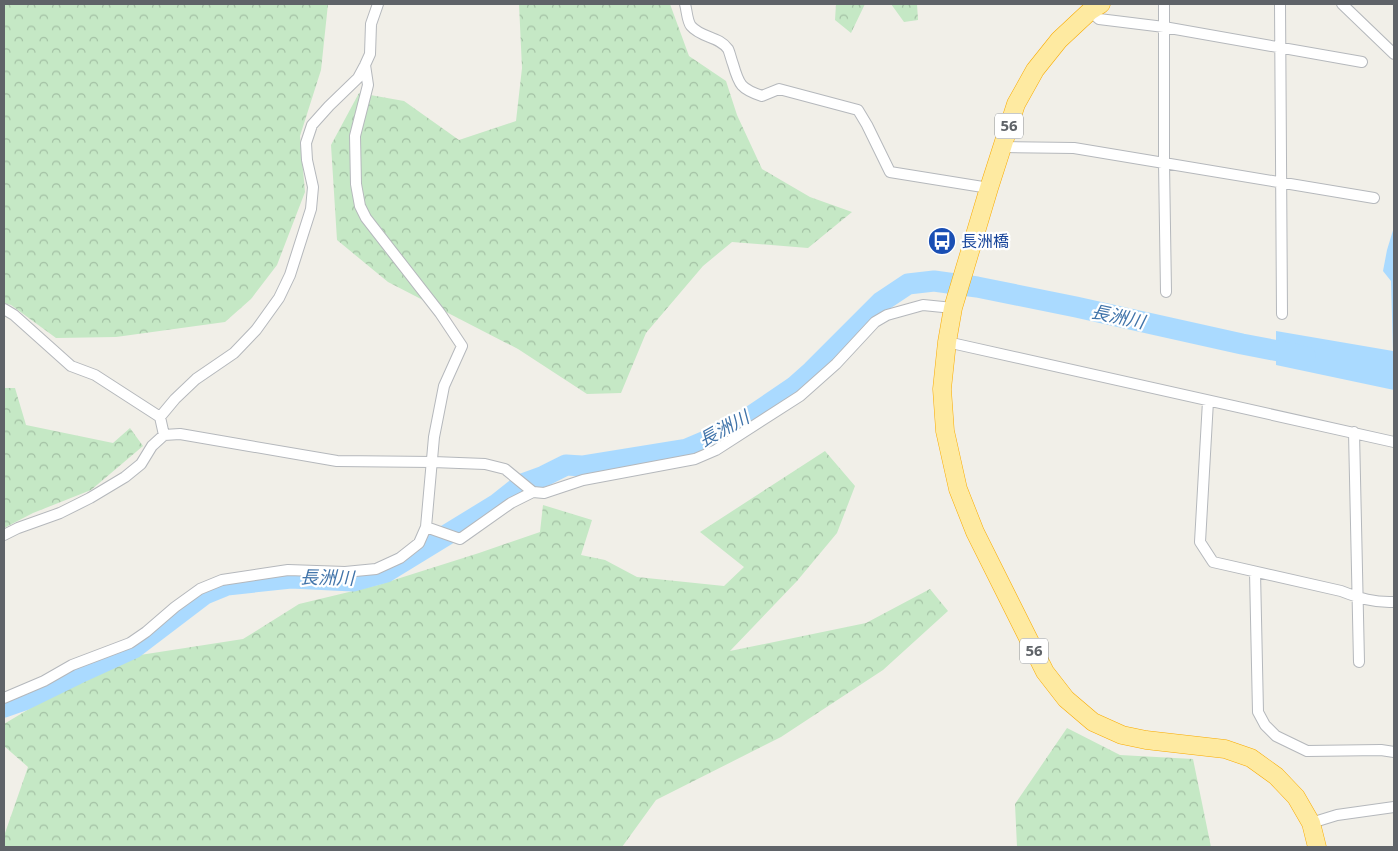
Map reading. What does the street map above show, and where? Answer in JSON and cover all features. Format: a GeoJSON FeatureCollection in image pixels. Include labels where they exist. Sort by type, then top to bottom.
{"type":"FeatureCollection","features":[{"type":"Feature","properties":{"kind":"highway","name":"56"},"geometry":{"type":"LineString","coordinates":[[1096,7],[1059,40],[1035,70],[1016,104],[988,188],[963,275],[947,342],[942,389],[945,431],[958,490],[976,532],[1045,672],[1072,705],[1094,722],[1122,734],[1146,740],[1225,749],[1251,758],[1276,776],[1296,797],[1311,823],[1317,847]]}},
{"type":"Feature","properties":{"kind":"street"},"geometry":{"type":"LineString","coordinates":[[160,417],[174,399],[196,378],[234,353],[256,330],[279,298],[290,275],[311,209],[313,187],[307,160],[306,143],[312,125],[358,78],[370,54],[371,24],[378,4]]}},
{"type":"Feature","properties":{"kind":"street"},"geometry":{"type":"LineString","coordinates":[[685,4],[692,27],[724,44],[741,86],[748,91],[762,96],[779,89],[858,110],[890,172],[988,188]]}},
{"type":"Feature","properties":{"kind":"street"},"geometry":{"type":"LineString","coordinates":[[1164,4],[1166,292]]}},
{"type":"Feature","properties":{"kind":"street"},"geometry":{"type":"LineString","coordinates":[[1280,4],[1282,314]]}},
{"type":"Feature","properties":{"kind":"street"},"geometry":{"type":"LineString","coordinates":[[1342,4],[1394,54]]}},
{"type":"Feature","properties":{"kind":"street"},"geometry":{"type":"LineString","coordinates":[[1096,7],[1099,19],[1164,27],[1362,62]]}},
{"type":"Feature","properties":{"kind":"street"},"geometry":{"type":"LineString","coordinates":[[4,698],[44,681],[72,665],[130,642],[146,632],[200,589],[222,580],[288,570],[345,572],[376,568],[400,558],[419,543],[426,526],[434,437],[444,386],[462,346],[440,313],[366,218],[360,206],[356,184],[355,136],[368,85],[365,65]]}},
{"type":"Feature","properties":{"kind":"street"},"geometry":{"type":"LineString","coordinates":[[1002,147],[1074,148],[1374,198]]}},
{"type":"Feature","properties":{"kind":"street"},"geometry":{"type":"LineString","coordinates":[[426,526],[460,539],[511,503],[533,492],[544,493],[583,480],[680,462],[716,450],[800,396],[836,364],[875,322],[887,315],[923,305],[955,304]]}},
{"type":"Feature","properties":{"kind":"street"},"geometry":{"type":"LineString","coordinates":[[4,309],[14,315],[71,366],[95,375],[160,417],[164,435]]}},
{"type":"Feature","properties":{"kind":"street"},"geometry":{"type":"LineString","coordinates":[[947,342],[1394,442]]}},
{"type":"Feature","properties":{"kind":"street"},"geometry":{"type":"LineString","coordinates":[[1208,401],[1200,542],[1213,562],[1341,591],[1358,598],[1379,602],[1394,602]]}},
{"type":"Feature","properties":{"kind":"street"},"geometry":{"type":"LineString","coordinates":[[1354,432],[1359,662]]}},
{"type":"Feature","properties":{"kind":"street"},"geometry":{"type":"LineString","coordinates":[[4,535],[18,528],[60,514],[125,478],[141,464],[152,446],[164,435],[180,434],[337,462],[485,464],[505,468],[533,492]]}},
{"type":"Feature","properties":{"kind":"street"},"geometry":{"type":"LineString","coordinates":[[1255,572],[1258,712],[1265,725],[1276,736],[1307,751],[1381,750],[1394,752]]}},
{"type":"Feature","properties":{"kind":"street"},"geometry":{"type":"LineString","coordinates":[[1311,823],[1337,815],[1394,808]]}},
{"type":"Feature","properties":{"kind":"green space"},"geometry":{"type":"Polygon","coordinates":[[[4,4],[328,4],[321,70],[300,136],[305,192],[277,265],[251,299],[225,322],[116,337],[56,338],[11,305],[4,303],[4,4]]]}},
{"type":"Feature","properties":{"kind":"green space"},"geometry":{"type":"Polygon","coordinates":[[[519,4],[670,4],[689,56],[726,81],[737,115],[762,169],[810,197],[852,212],[808,248],[732,242],[703,266],[646,333],[621,393],[587,394],[518,349],[388,282],[337,240],[331,145],[359,93],[404,101],[459,140],[516,121],[522,68],[519,4]]]}},
{"type":"Feature","properties":{"kind":"green space"},"geometry":{"type":"Polygon","coordinates":[[[836,4],[865,4],[851,33],[835,20],[836,4]]]}},
{"type":"Feature","properties":{"kind":"green space"},"geometry":{"type":"Polygon","coordinates":[[[891,4],[917,4],[918,20],[904,22],[891,4]]]}},
{"type":"Feature","properties":{"kind":"green space"},"geometry":{"type":"Polygon","coordinates":[[[4,388],[15,388],[26,425],[113,443],[130,428],[143,446],[91,490],[33,513],[4,528],[4,388]]]}},
{"type":"Feature","properties":{"kind":"green space"},"geometry":{"type":"Polygon","coordinates":[[[825,451],[855,486],[837,533],[797,581],[730,651],[866,623],[930,589],[948,611],[883,670],[781,737],[656,800],[622,847],[4,847],[4,836],[28,767],[4,746],[4,724],[49,697],[140,655],[243,639],[299,604],[378,585],[540,532],[543,505],[592,520],[581,555],[605,560],[637,577],[724,586],[744,567],[700,532],[825,451]]]}},
{"type":"Feature","properties":{"kind":"green space"},"geometry":{"type":"Polygon","coordinates":[[[1067,728],[1120,755],[1193,759],[1211,847],[1017,847],[1015,804],[1067,728]]]}},
{"type":"Feature","properties":{"kind":"water"},"geometry":{"type":"Polygon","coordinates":[[[1394,227],[1394,390],[1276,365],[1276,331],[1393,351],[1391,281],[1383,271],[1394,227]]]}},
{"type":"Feature","properties":{"kind":"waterway","name":"長洲川"},"geometry":{"type":"LineString","coordinates":[[4,707],[24,700],[134,648],[205,594],[227,585],[291,578],[353,581],[386,572],[497,504],[522,484],[566,465],[582,466],[687,449],[713,438],[738,425],[794,387],[881,302],[908,284],[934,281],[977,287],[1305,356]]}},
{"type":"Feature","properties":{"kind":"place","name":"長洲橋"},"geometry":{"type":"Point","coordinates":[942,241]}}]}
